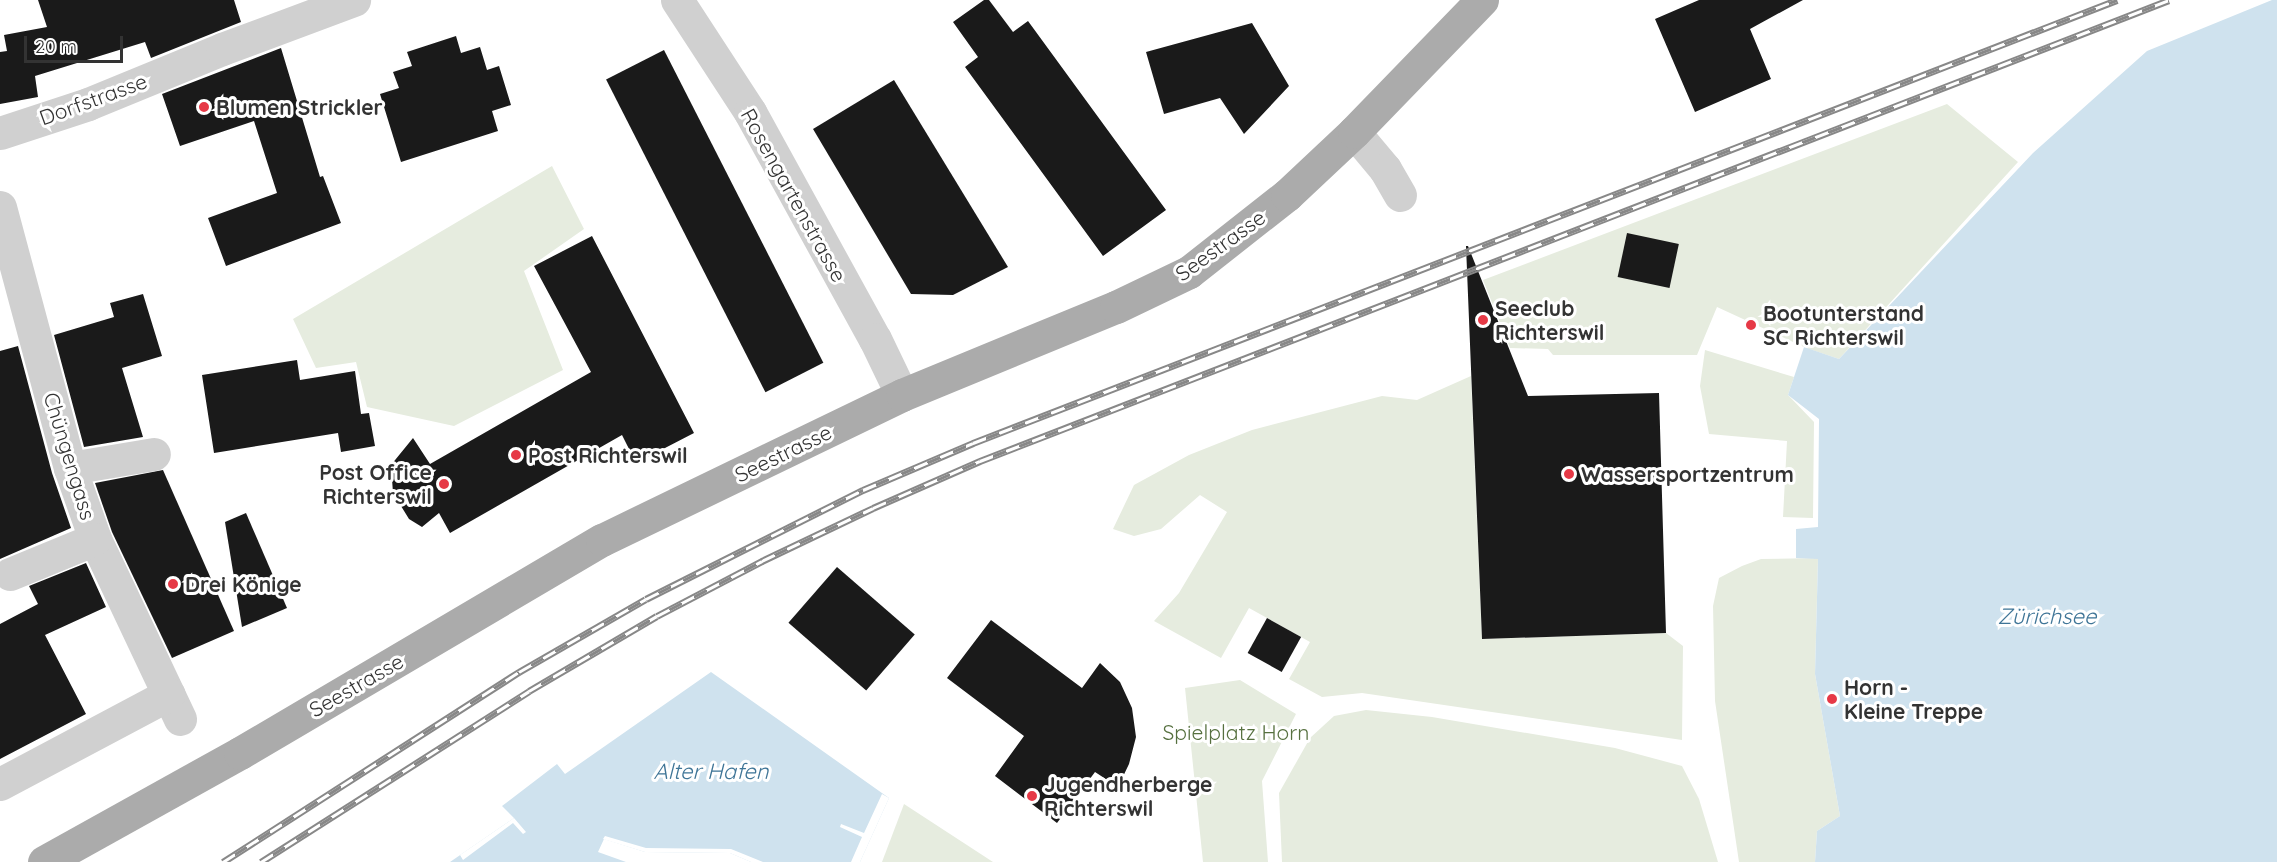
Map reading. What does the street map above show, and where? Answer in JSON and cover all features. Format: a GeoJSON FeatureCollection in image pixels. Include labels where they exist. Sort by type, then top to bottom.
{"type":"FeatureCollection","features":[{"type":"Feature","properties":{"kind":"main road","name":"Seestrasse"},"geometry":{"type":"LineString","coordinates":[[44,862],[240,753],[602,540],[902,395],[1116,307],[1189,272],[1287,195],[1354,132],[1482,0]]}},
{"type":"Feature","properties":{"kind":"street","name":"Dorfstrasse"},"geometry":{"type":"LineString","coordinates":[[0,133],[88,104],[222,49],[354,0]]}},
{"type":"Feature","properties":{"kind":"street","name":"Rosengartenstrasse"},"geometry":{"type":"LineString","coordinates":[[677,0],[750,112],[875,339],[902,395]]}},
{"type":"Feature","properties":{"kind":"street"},"geometry":{"type":"LineString","coordinates":[[1354,132],[1385,169],[1400,195]]}},
{"type":"Feature","properties":{"kind":"street","name":"Chüngengass"},"geometry":{"type":"LineString","coordinates":[[0,207],[70,468],[95,539],[175,707],[0,784]]}},
{"type":"Feature","properties":{"kind":"street"},"geometry":{"type":"LineString","coordinates":[[70,468],[154,454]]}},
{"type":"Feature","properties":{"kind":"street"},"geometry":{"type":"LineString","coordinates":[[10,574],[95,539]]}},
{"type":"Feature","properties":{"kind":"green space"},"geometry":{"type":"Polygon","coordinates":[[[1947,104],[2018,162],[1839,359],[1806,348],[1717,307],[1697,355],[1553,355],[1548,349],[1510,348],[1483,280],[1947,104]]]}},
{"type":"Feature","properties":{"kind":"green space"},"geometry":{"type":"Polygon","coordinates":[[[552,166],[584,229],[524,271],[563,370],[454,426],[367,407],[356,362],[316,368],[293,319],[552,166]]]}},
{"type":"Feature","properties":{"kind":"green space"},"geometry":{"type":"Polygon","coordinates":[[[1705,350],[1794,377],[1788,395],[1814,422],[1813,518],[1783,517],[1787,441],[1709,434],[1700,386],[1705,350]]]}},
{"type":"Feature","properties":{"kind":"green space"},"geometry":{"type":"Polygon","coordinates":[[[1471,376],[1482,639],[1666,633],[1683,646],[1682,740],[1362,693],[1322,697],[1289,679],[1310,642],[1249,608],[1221,658],[1154,621],[1179,593],[1227,512],[1200,495],[1161,529],[1134,536],[1113,529],[1134,485],[1189,455],[1252,430],[1382,396],[1417,400],[1471,376]]]}},
{"type":"Feature","properties":{"kind":"green space"},"geometry":{"type":"Polygon","coordinates":[[[1818,558],[1815,674],[1840,816],[1817,831],[1815,862],[1739,862],[1715,701],[1713,606],[1719,578],[1761,559],[1818,558]]]}},
{"type":"Feature","properties":{"kind":"green space","name":"Spielplatz Horn"},"geometry":{"type":"Polygon","coordinates":[[[1240,680],[1296,714],[1262,781],[1268,862],[1203,862],[1185,688],[1240,680]]]}},
{"type":"Feature","properties":{"kind":"green space"},"geometry":{"type":"Polygon","coordinates":[[[1366,710],[1432,717],[1615,748],[1682,766],[1699,799],[1718,862],[1282,862],[1279,793],[1310,738],[1334,716],[1366,710]]]}},
{"type":"Feature","properties":{"kind":"green space"},"geometry":{"type":"Polygon","coordinates":[[[904,804],[993,862],[882,862],[904,804]]]}},
{"type":"Feature","properties":{"kind":"water","name":"Zürichsee"},"geometry":{"type":"Polygon","coordinates":[[[2272,0],[2277,0],[2277,862],[1815,862],[1817,831],[1840,816],[1815,674],[1818,559],[1796,558],[1796,529],[1818,527],[1819,419],[1788,395],[1804,347],[1839,359],[2033,153],[2147,51],[2272,0]]]}},
{"type":"Feature","properties":{"kind":"water","name":"Alter Hafen"},"geometry":{"type":"Polygon","coordinates":[[[711,672],[889,798],[860,862],[751,862],[730,853],[645,852],[604,839],[598,852],[626,862],[450,862],[514,818],[502,806],[557,764],[565,774],[711,672]]]}},
{"type":"Feature","properties":{"kind":"pier"},"geometry":{"type":"Polygon","coordinates":[[[882,794],[889,798],[860,862],[851,862],[862,837],[840,827],[841,824],[864,833],[882,794]]]}},
{"type":"Feature","properties":{"kind":"pier"},"geometry":{"type":"Polygon","coordinates":[[[514,818],[526,832],[523,834],[513,823],[463,860],[460,855],[514,818]]]}},
{"type":"Feature","properties":{"kind":"pier"},"geometry":{"type":"Polygon","coordinates":[[[605,836],[646,848],[731,849],[763,862],[751,862],[730,853],[645,852],[603,839],[605,836]]]}},
{"type":"Feature","properties":{"kind":"building"},"geometry":{"type":"Polygon","coordinates":[[[38,0],[234,0],[241,22],[151,58],[145,42],[35,76],[38,97],[0,104],[0,52],[7,51],[4,35],[47,27],[38,0]]]}},
{"type":"Feature","properties":{"kind":"building"},"geometry":{"type":"Polygon","coordinates":[[[984,0],[989,0],[1013,32],[1028,21],[1166,210],[1103,256],[965,67],[978,57],[953,22],[984,0]]]}},
{"type":"Feature","properties":{"kind":"building"},"geometry":{"type":"Polygon","coordinates":[[[1699,0],[1803,0],[1750,29],[1771,79],[1695,112],[1655,19],[1699,0]]]}},
{"type":"Feature","properties":{"kind":"building"},"geometry":{"type":"Polygon","coordinates":[[[1252,23],[1289,86],[1244,134],[1220,98],[1164,114],[1146,52],[1252,23]]]}},
{"type":"Feature","properties":{"kind":"building"},"geometry":{"type":"Polygon","coordinates":[[[456,36],[461,53],[480,47],[487,70],[499,66],[511,105],[492,111],[498,131],[401,162],[380,94],[399,88],[393,72],[412,66],[407,52],[456,36]]]}},
{"type":"Feature","properties":{"kind":"building"},"geometry":{"type":"Polygon","coordinates":[[[281,48],[320,177],[323,176],[341,223],[226,266],[208,218],[277,193],[254,121],[180,146],[162,94],[281,48]]]}},
{"type":"Feature","properties":{"kind":"building"},"geometry":{"type":"Polygon","coordinates":[[[664,50],[823,363],[765,392],[606,80],[664,50]]]}},
{"type":"Feature","properties":{"kind":"building"},"geometry":{"type":"Polygon","coordinates":[[[894,80],[1008,267],[953,295],[911,294],[813,129],[894,80]]]}},
{"type":"Feature","properties":{"kind":"building"},"geometry":{"type":"Polygon","coordinates":[[[1627,233],[1679,244],[1669,288],[1618,277],[1627,233]]]}},
{"type":"Feature","properties":{"kind":"building"},"geometry":{"type":"Polygon","coordinates":[[[592,236],[694,433],[636,463],[622,435],[450,533],[439,513],[422,527],[409,519],[393,493],[391,465],[413,438],[430,464],[591,372],[534,266],[592,236]]]}},
{"type":"Feature","properties":{"kind":"building","name":"Wassersportzentrum"},"geometry":{"type":"Polygon","coordinates":[[[1466,246],[1468,246],[1528,396],[1659,393],[1666,633],[1482,639],[1466,246]]]}},
{"type":"Feature","properties":{"kind":"building"},"geometry":{"type":"Polygon","coordinates":[[[143,294],[162,356],[122,368],[143,437],[84,447],[54,335],[114,317],[110,303],[143,294]]]}},
{"type":"Feature","properties":{"kind":"building"},"geometry":{"type":"Polygon","coordinates":[[[18,346],[52,473],[71,528],[0,559],[0,351],[18,346]]]}},
{"type":"Feature","properties":{"kind":"building"},"geometry":{"type":"Polygon","coordinates":[[[297,360],[300,380],[355,371],[361,414],[369,413],[375,446],[341,452],[338,433],[214,453],[202,375],[297,360]]]}},
{"type":"Feature","properties":{"kind":"building","name":"Drei Könige"},"geometry":{"type":"Polygon","coordinates":[[[163,470],[234,631],[172,658],[112,532],[95,483],[163,470]]]}},
{"type":"Feature","properties":{"kind":"building"},"geometry":{"type":"Polygon","coordinates":[[[246,513],[287,608],[242,627],[225,522],[246,513]]]}},
{"type":"Feature","properties":{"kind":"building"},"geometry":{"type":"Polygon","coordinates":[[[86,563],[106,607],[45,635],[86,714],[0,759],[0,624],[38,604],[29,586],[86,563]]]}},
{"type":"Feature","properties":{"kind":"building"},"geometry":{"type":"Polygon","coordinates":[[[837,567],[915,635],[866,690],[788,623],[837,567]]]}},
{"type":"Feature","properties":{"kind":"building"},"geometry":{"type":"Polygon","coordinates":[[[1267,618],[1301,637],[1282,672],[1248,653],[1267,618]]]}},
{"type":"Feature","properties":{"kind":"building"},"geometry":{"type":"Polygon","coordinates":[[[991,620],[1082,688],[1100,663],[1120,682],[1132,708],[1136,737],[1129,764],[1118,787],[1095,772],[1057,823],[995,776],[1024,736],[947,678],[991,620]]]}},
{"type":"Feature","properties":{"kind":"railway"},"geometry":{"type":"LineString","coordinates":[[223,862],[519,672],[646,599],[863,490],[973,443],[2117,0]]}},
{"type":"Feature","properties":{"kind":"railway"},"geometry":{"type":"LineString","coordinates":[[261,862],[529,691],[657,616],[762,561],[873,508],[980,461],[2169,0]]}},
{"type":"Feature","properties":{"kind":"place","name":"Blumen Strickler"},"geometry":{"type":"Point","coordinates":[204,107]}},
{"type":"Feature","properties":{"kind":"place","name":"Seeclub Richterswil"},"geometry":{"type":"Point","coordinates":[1483,320]}},
{"type":"Feature","properties":{"kind":"place","name":"Bootunterstand SC Richterswil"},"geometry":{"type":"Point","coordinates":[1751,325]}},
{"type":"Feature","properties":{"kind":"place","name":"Post Richterswil"},"geometry":{"type":"Point","coordinates":[516,455]}},
{"type":"Feature","properties":{"kind":"place","name":"Wassersportzentrum"},"geometry":{"type":"Point","coordinates":[1569,474]}},
{"type":"Feature","properties":{"kind":"place","name":"Post Office Richterswil"},"geometry":{"type":"Point","coordinates":[444,484]}},
{"type":"Feature","properties":{"kind":"place","name":"Drei Könige"},"geometry":{"type":"Point","coordinates":[173,584]}},
{"type":"Feature","properties":{"kind":"place","name":"Horn - Kleine Treppe"},"geometry":{"type":"Point","coordinates":[1832,699]}},
{"type":"Feature","properties":{"kind":"place","name":"Jugendherberge Richterswil"},"geometry":{"type":"Point","coordinates":[1032,796]}}]}
